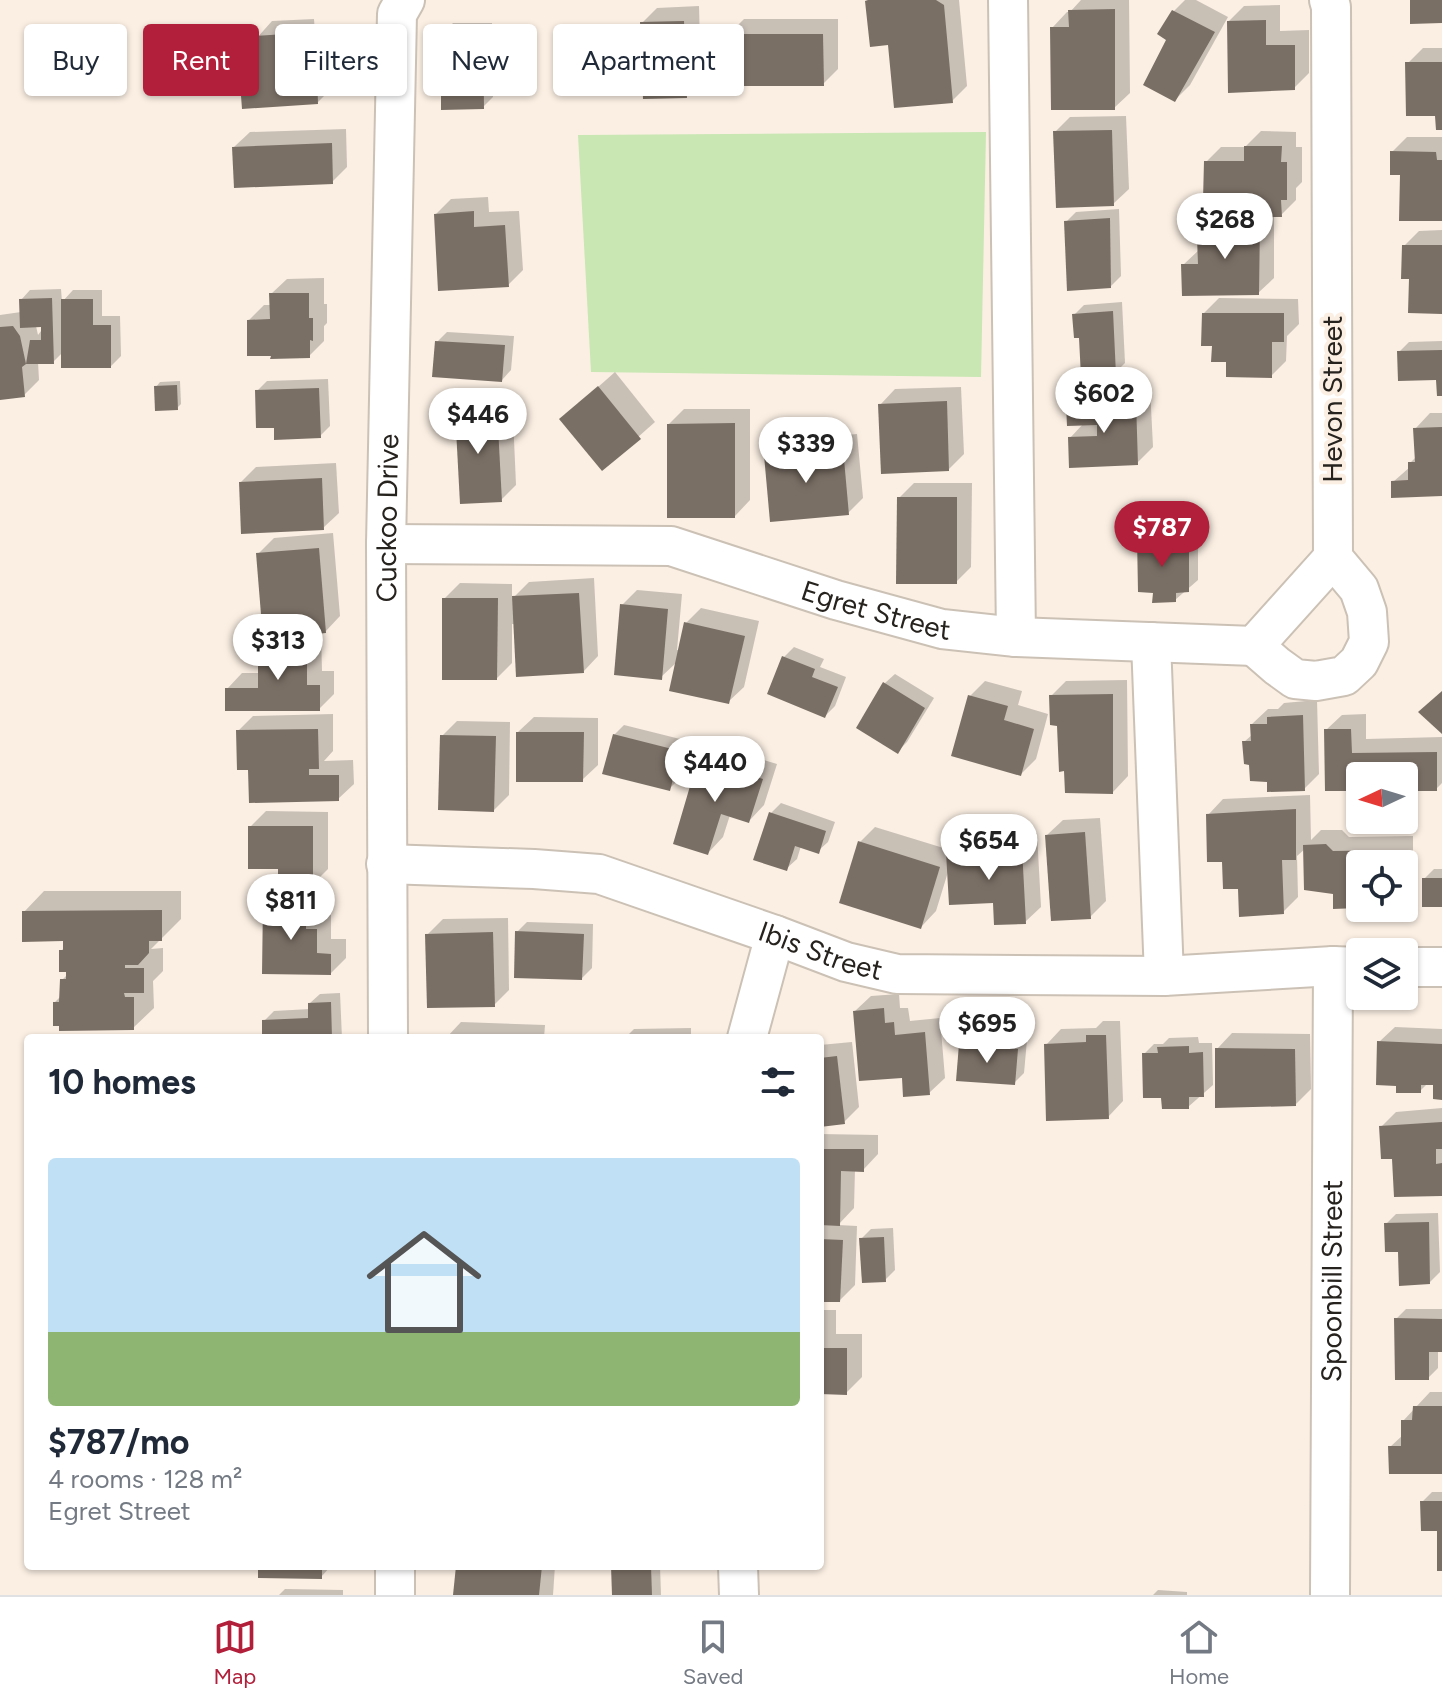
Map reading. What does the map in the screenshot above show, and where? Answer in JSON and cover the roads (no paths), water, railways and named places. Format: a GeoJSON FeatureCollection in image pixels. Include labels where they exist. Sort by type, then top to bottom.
{"type":"FeatureCollection","features":[{"type":"Feature","properties":{"kind":"street","name":"Cuckoo Drive"},"geometry":{"type":"LineString","coordinates":[[388,1034],[386,544],[397,14],[405,0]]}},
{"type":"Feature","properties":{"kind":"street"},"geometry":{"type":"LineString","coordinates":[[1008,0],[1016,637]]}},
{"type":"Feature","properties":{"kind":"street","name":"Hevon Street"},"geometry":{"type":"LineString","coordinates":[[1329,0],[1333,558]]}},
{"type":"Feature","properties":{"kind":"street","name":"Egret Street"},"geometry":{"type":"LineString","coordinates":[[386,544],[671,546],[836,600],[942,629],[1016,637],[1254,646]]}},
{"type":"Feature","properties":{"kind":"street"},"geometry":{"type":"LineString","coordinates":[[1333,558],[1359,589],[1367,612],[1369,642],[1359,662],[1344,676],[1316,681],[1295,679],[1254,646],[1333,558]]}},
{"type":"Feature","properties":{"kind":"street"},"geometry":{"type":"LineString","coordinates":[[1151,642],[1164,976]]}},
{"type":"Feature","properties":{"kind":"street","name":"Ibis Street"},"geometry":{"type":"LineString","coordinates":[[386,864],[599,874],[846,962],[897,974],[1164,976],[1346,966]]}},
{"type":"Feature","properties":{"kind":"street"},"geometry":{"type":"LineString","coordinates":[[748,1034],[775,935]]}},
{"type":"Feature","properties":{"kind":"street"},"geometry":{"type":"LineString","coordinates":[[1418,967],[1442,967]]}},
{"type":"Feature","properties":{"kind":"street","name":"Spoonbill Street"},"geometry":{"type":"LineString","coordinates":[[1330,1595],[1346,1003]]}},
{"type":"Feature","properties":{"kind":"street"},"geometry":{"type":"LineString","coordinates":[[395,1570],[395,1595]]}},
{"type":"Feature","properties":{"kind":"street"},"geometry":{"type":"LineString","coordinates":[[738,1570],[739,1595]]}}]}
